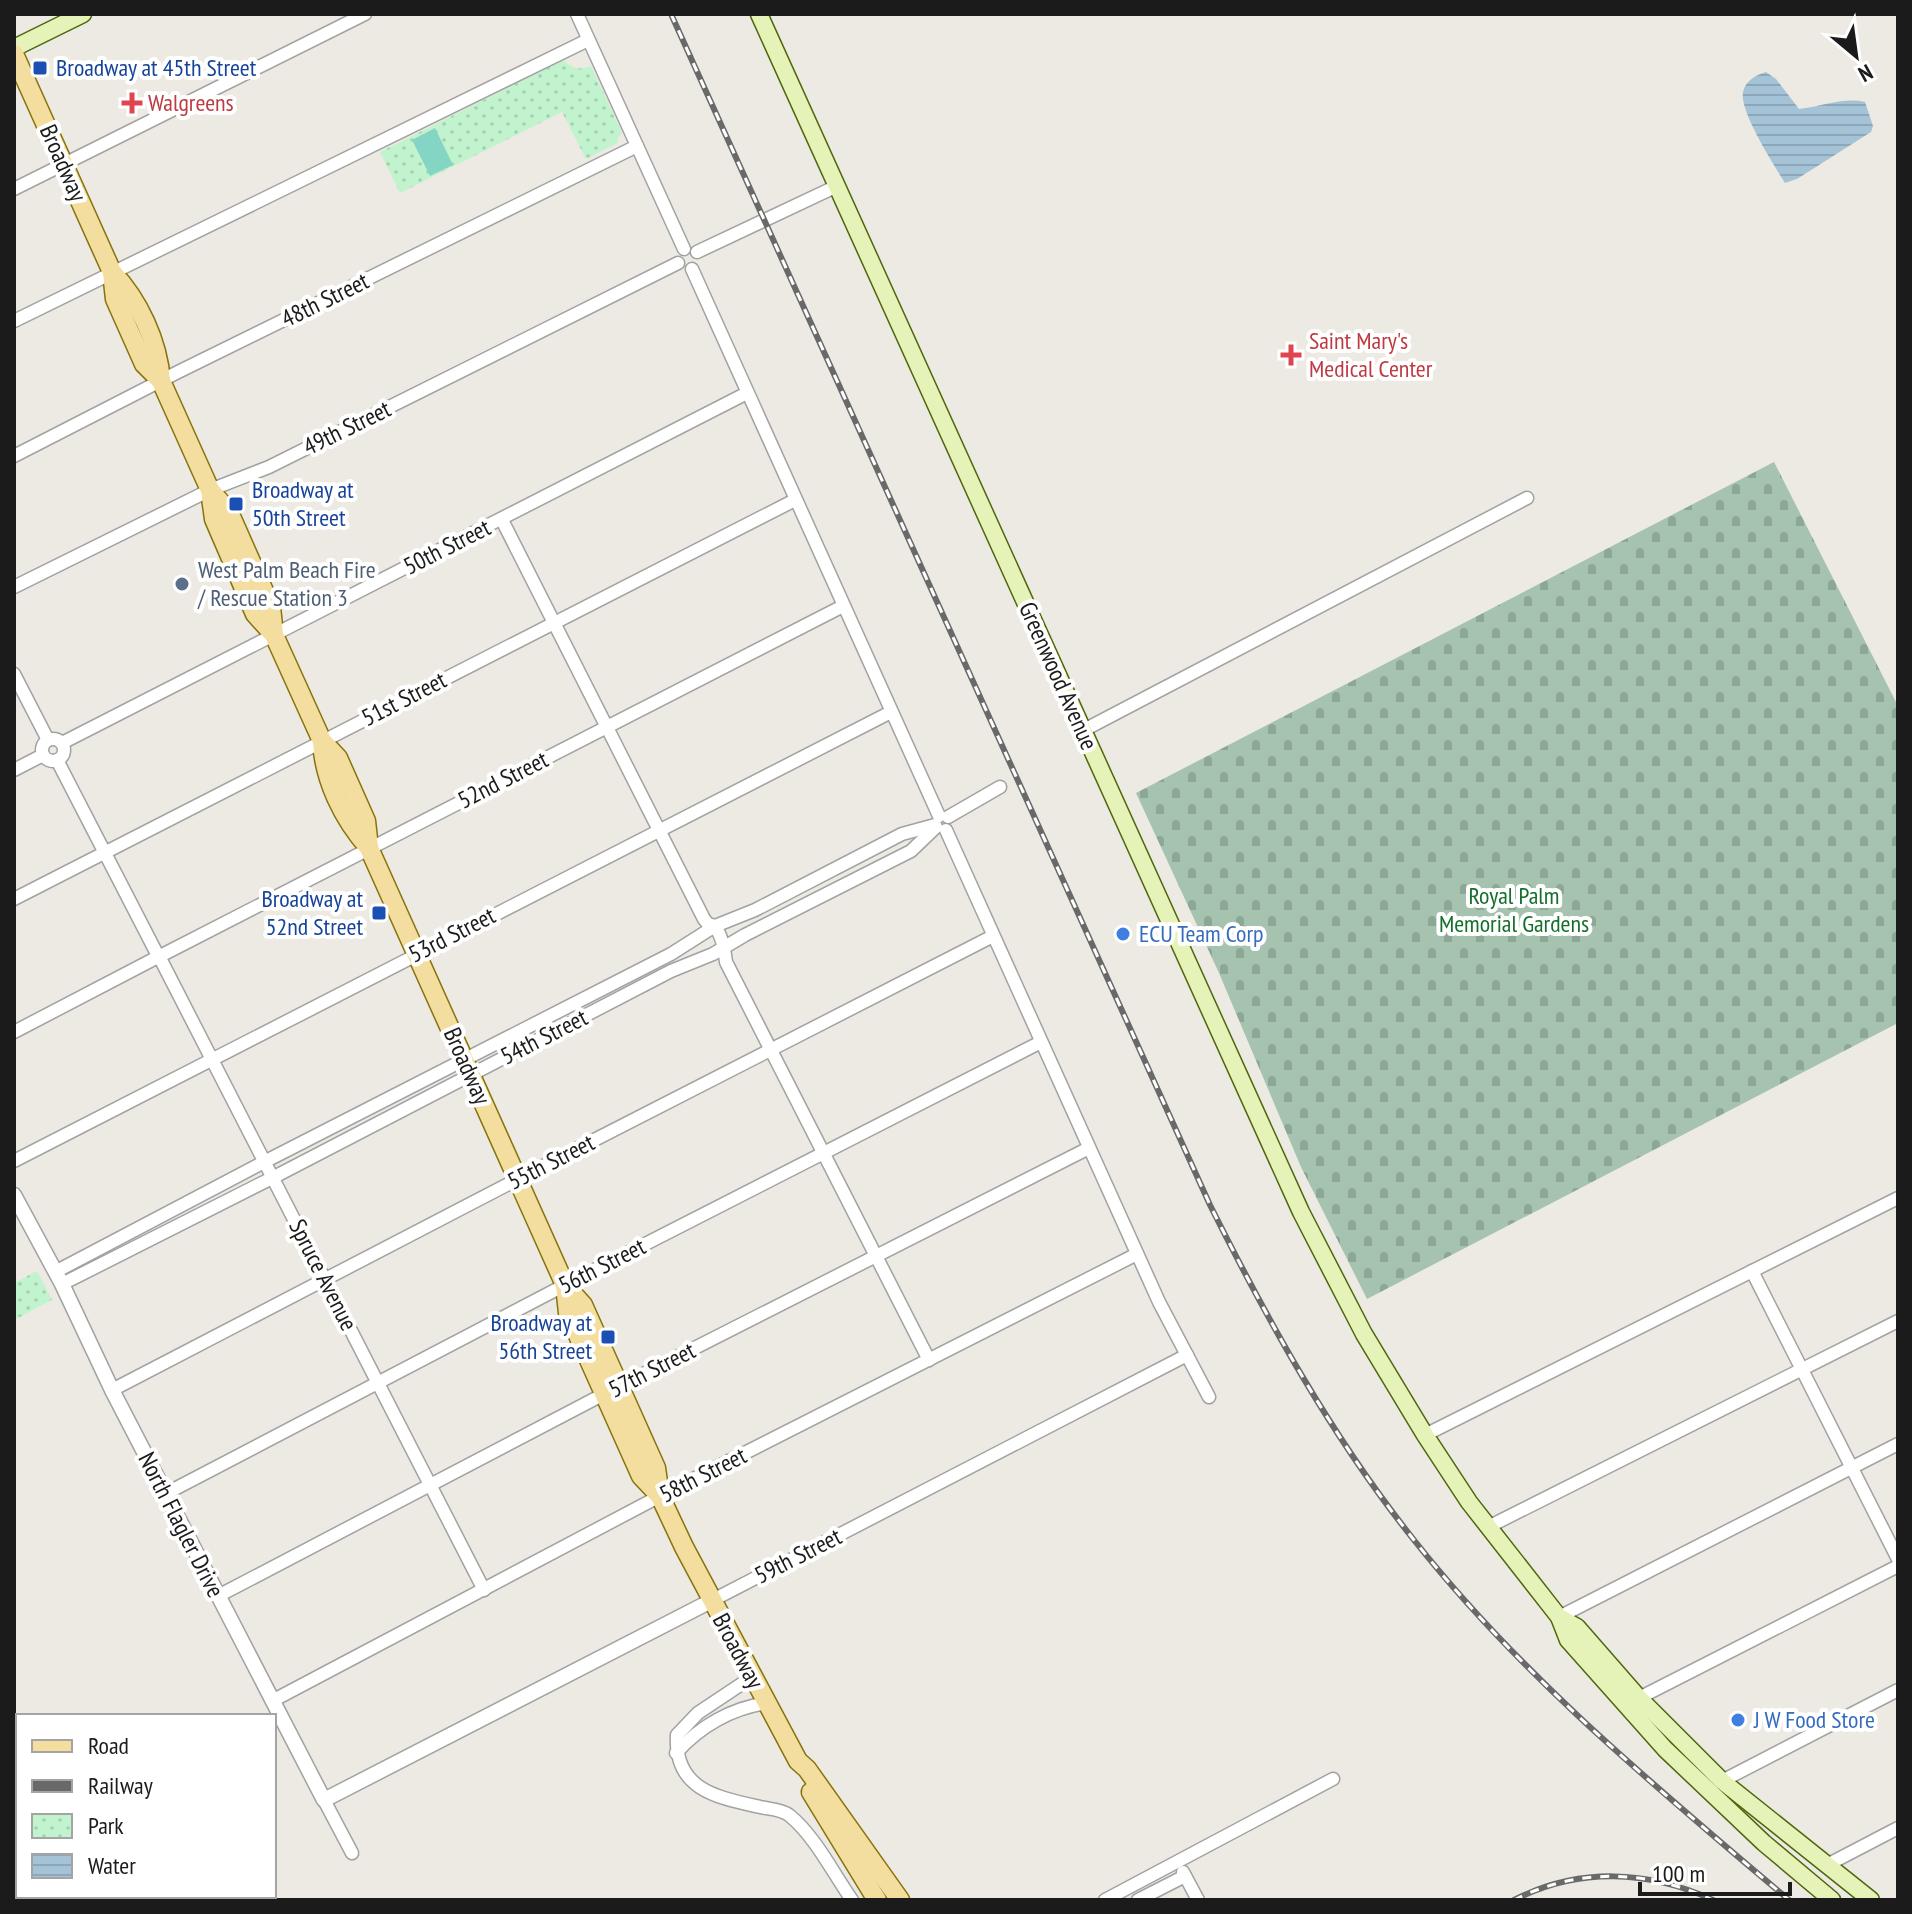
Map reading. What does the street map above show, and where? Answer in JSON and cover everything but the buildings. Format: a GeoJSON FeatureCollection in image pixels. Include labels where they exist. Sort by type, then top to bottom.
{"type":"FeatureCollection","features":[{"type":"Feature","properties":{"kind":"main road"},"geometry":{"type":"LineString","coordinates":[[14,51],[83,14]]}},
{"type":"Feature","properties":{"kind":"main road","name":"Greenwood Avenue"},"geometry":{"type":"LineString","coordinates":[[759,14],[1301,1212],[1364,1334],[1425,1435],[1488,1527],[1559,1617]]}},
{"type":"Feature","properties":{"kind":"main road","name":"Broadway"},"geometry":{"type":"LineString","coordinates":[[14,51],[112,272],[131,292],[159,356],[161,381],[210,490],[214,519],[255,614],[274,635],[322,741],[338,758],[366,821],[369,848],[565,1285],[568,1313],[612,1390],[641,1476],[660,1496],[711,1601],[798,1761],[807,1769],[900,1900]]}},
{"type":"Feature","properties":{"kind":"main road"},"geometry":{"type":"LineString","coordinates":[[1559,1617],[1577,1627],[1639,1698],[1722,1781],[1763,1817],[1871,1900]]}},
{"type":"Feature","properties":{"kind":"main road"},"geometry":{"type":"LineString","coordinates":[[1559,1617],[1568,1640],[1665,1749],[1764,1843],[1832,1900]]}},
{"type":"Feature","properties":{"kind":"main road","name":"Broadway"},"geometry":{"type":"LineString","coordinates":[[798,1761],[798,1770],[877,1900]]}},
{"type":"Feature","properties":{"kind":"street"},"geometry":{"type":"LineString","coordinates":[[14,189],[365,14]]}},
{"type":"Feature","properties":{"kind":"street"},"geometry":{"type":"LineString","coordinates":[[577,14],[637,146],[699,262],[692,269]]}},
{"type":"Feature","properties":{"kind":"street"},"geometry":{"type":"LineString","coordinates":[[14,321],[588,40]]}},
{"type":"Feature","properties":{"kind":"street","name":"48th Street"},"geometry":{"type":"LineString","coordinates":[[14,456],[637,146]]}},
{"type":"Feature","properties":{"kind":"street"},"geometry":{"type":"LineString","coordinates":[[692,269],[683,268],[678,263],[679,253],[837,186]]}},
{"type":"Feature","properties":{"kind":"street","name":"49th Street"},"geometry":{"type":"LineString","coordinates":[[14,587],[210,490],[269,467],[678,263]]}},
{"type":"Feature","properties":{"kind":"street"},"geometry":{"type":"LineString","coordinates":[[692,269],[1137,1254],[1209,1397]]}},
{"type":"Feature","properties":{"kind":"street","name":"50th Street"},"geometry":{"type":"LineString","coordinates":[[55,742],[274,635],[747,393]]}},
{"type":"Feature","properties":{"kind":"street"},"geometry":{"type":"LineString","coordinates":[[1082,731],[1527,498]]}},
{"type":"Feature","properties":{"kind":"street","name":"51st Street"},"geometry":{"type":"LineString","coordinates":[[14,899],[795,500]]}},
{"type":"Feature","properties":{"kind":"street"},"geometry":{"type":"LineString","coordinates":[[502,520],[929,1360]]}},
{"type":"Feature","properties":{"kind":"street","name":"52nd Street"},"geometry":{"type":"LineString","coordinates":[[14,1032],[843,606]]}},
{"type":"Feature","properties":{"kind":"street"},"geometry":{"type":"LineString","coordinates":[[14,674],[64,753],[57,760],[48,760],[43,755],[43,745],[55,742]]}},
{"type":"Feature","properties":{"kind":"street","name":"53rd Street"},"geometry":{"type":"LineString","coordinates":[[14,1161],[891,712]]}},
{"type":"Feature","properties":{"kind":"street"},"geometry":{"type":"LineString","coordinates":[[14,770],[43,755]]}},
{"type":"Feature","properties":{"kind":"street","name":"Spruce Avenue"},"geometry":{"type":"LineString","coordinates":[[57,760],[266,1161],[484,1590]]}},
{"type":"Feature","properties":{"kind":"street","name":"54th Street"},"geometry":{"type":"LineString","coordinates":[[58,1278],[266,1161],[671,971],[721,953],[745,935],[911,851],[941,823],[1000,787]]}},
{"type":"Feature","properties":{"kind":"street","name":"54th Street"},"geometry":{"type":"LineString","coordinates":[[58,1278],[274,1177],[671,954],[708,928],[755,910],[902,834],[941,823]]}},
{"type":"Feature","properties":{"kind":"street","name":"55th Street"},"geometry":{"type":"LineString","coordinates":[[112,1390],[993,936]]}},
{"type":"Feature","properties":{"kind":"street","name":"56th Street"},"geometry":{"type":"LineString","coordinates":[[165,1494],[1041,1042]]}},
{"type":"Feature","properties":{"kind":"street","name":"57th Street"},"geometry":{"type":"LineString","coordinates":[[218,1596],[612,1390],[1089,1148]]}},
{"type":"Feature","properties":{"kind":"street","name":"North Flagler Drive"},"geometry":{"type":"LineString","coordinates":[[14,1195],[352,1853]]}},
{"type":"Feature","properties":{"kind":"street"},"geometry":{"type":"LineString","coordinates":[[1425,1435],[1898,1198]]}},
{"type":"Feature","properties":{"kind":"street","name":"58th Street"},"geometry":{"type":"LineString","coordinates":[[272,1701],[660,1496],[1137,1254]]}},
{"type":"Feature","properties":{"kind":"street"},"geometry":{"type":"LineString","coordinates":[[1752,1271],[1898,1559]]}},
{"type":"Feature","properties":{"kind":"street"},"geometry":{"type":"LineString","coordinates":[[1488,1527],[1898,1321]]}},
{"type":"Feature","properties":{"kind":"street","name":"59th Street"},"geometry":{"type":"LineString","coordinates":[[324,1800],[1187,1355]]}},
{"type":"Feature","properties":{"kind":"street"},"geometry":{"type":"LineString","coordinates":[[1559,1617],[1898,1444]]}},
{"type":"Feature","properties":{"kind":"street"},"geometry":{"type":"LineString","coordinates":[[1639,1698],[1898,1566]]}},
{"type":"Feature","properties":{"kind":"street"},"geometry":{"type":"LineString","coordinates":[[752,1677],[698,1713],[677,1735],[678,1761],[694,1784],[709,1794],[785,1812],[801,1825],[852,1900]]}},
{"type":"Feature","properties":{"kind":"street"},"geometry":{"type":"LineString","coordinates":[[1722,1781],[1898,1690]]}},
{"type":"Feature","properties":{"kind":"street"},"geometry":{"type":"LineString","coordinates":[[676,1753],[686,1742],[720,1719],[750,1706],[767,1703]]}},
{"type":"Feature","properties":{"kind":"street"},"geometry":{"type":"LineString","coordinates":[[1105,1900],[1333,1779]]}},
{"type":"Feature","properties":{"kind":"street"},"geometry":{"type":"LineString","coordinates":[[1827,1865],[1898,1828]]}},
{"type":"Feature","properties":{"kind":"street"},"geometry":{"type":"LineString","coordinates":[[1178,1862],[1198,1900]]}},
{"type":"Feature","properties":{"kind":"street"},"geometry":{"type":"LineString","coordinates":[[1138,1900],[1185,1876]]}},
{"type":"Feature","properties":{"kind":"green space"},"geometry":{"type":"Polygon","coordinates":[[[563,60],[576,68],[591,66],[622,133],[617,139],[618,143],[586,159],[562,112],[400,193],[380,152],[563,60]]]}},
{"type":"Feature","properties":{"kind":"green space","name":"Royal Palm Memorial Gardens"},"geometry":{"type":"Polygon","coordinates":[[[1774,462],[1898,706],[1898,1023],[1367,1299],[1301,1167],[1219,973],[1136,793],[1774,462]]]}},
{"type":"Feature","properties":{"kind":"green space"},"geometry":{"type":"Polygon","coordinates":[[[37,1271],[52,1300],[14,1320],[14,1283],[37,1271]]]}},
{"type":"Feature","properties":{"kind":"shaded area"},"geometry":{"type":"Polygon","coordinates":[[[435,128],[453,165],[430,176],[412,140],[435,128]]]}},
{"type":"Feature","properties":{"kind":"water"},"geometry":{"type":"Polygon","coordinates":[[[1766,72],[1776,79],[1799,109],[1840,101],[1865,102],[1873,126],[1871,132],[1797,179],[1785,183],[1758,138],[1743,101],[1746,84],[1766,72]]]}},
{"type":"Feature","properties":{"kind":"water"},"geometry":{"type":"Polygon","coordinates":[[[14,1772],[16,1898],[56,1900],[14,1900],[14,1772]]]}},
{"type":"Feature","properties":{"kind":"railway"},"geometry":{"type":"LineString","coordinates":[[671,14],[1210,1205],[1303,1378],[1384,1501],[1456,1590],[1500,1638],[1592,1729],[1789,1900]]}},
{"type":"Feature","properties":{"kind":"railway"},"geometry":{"type":"LineString","coordinates":[[1514,1900],[1563,1882],[1614,1876],[1664,1883],[1713,1900]]}},
{"type":"Feature","properties":{"kind":"place","name":"Broadway at 45th Street"},"geometry":{"type":"Point","coordinates":[40,68]}},
{"type":"Feature","properties":{"kind":"place","name":"Walgreens"},"geometry":{"type":"Point","coordinates":[132,103]}},
{"type":"Feature","properties":{"kind":"place","name":"Saint Mary's Medical Center"},"geometry":{"type":"Point","coordinates":[1291,355]}},
{"type":"Feature","properties":{"kind":"place","name":"Broadway at 50th Street"},"geometry":{"type":"Point","coordinates":[236,504]}},
{"type":"Feature","properties":{"kind":"place","name":"West Palm Beach Fire / Rescue Station 3"},"geometry":{"type":"Point","coordinates":[182,584]}},
{"type":"Feature","properties":{"kind":"place","name":"Broadway at 52nd Street"},"geometry":{"type":"Point","coordinates":[379,913]}},
{"type":"Feature","properties":{"kind":"place","name":"ECU Team Corp"},"geometry":{"type":"Point","coordinates":[1123,934]}},
{"type":"Feature","properties":{"kind":"place","name":"Broadway at 56th Street"},"geometry":{"type":"Point","coordinates":[608,1337]}},
{"type":"Feature","properties":{"kind":"place","name":"J W Food Store"},"geometry":{"type":"Point","coordinates":[1738,1720]}}]}
